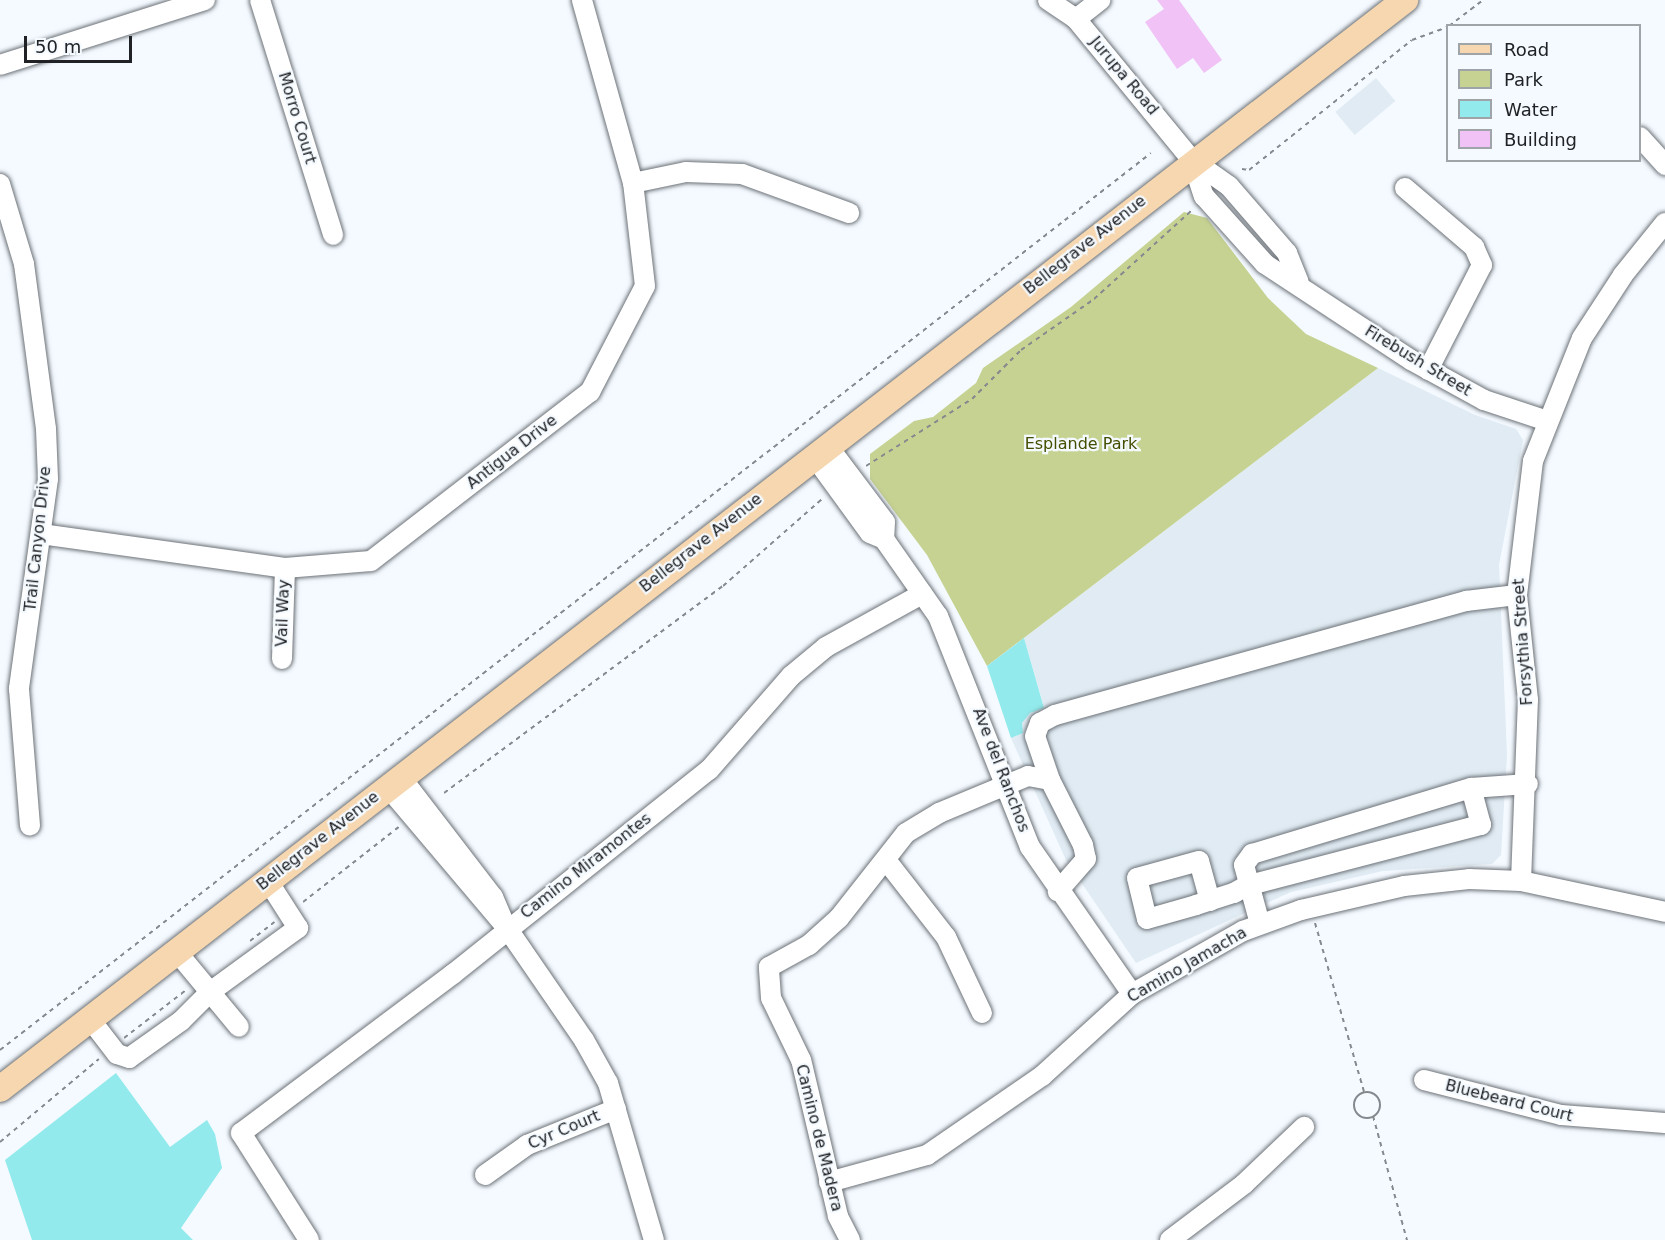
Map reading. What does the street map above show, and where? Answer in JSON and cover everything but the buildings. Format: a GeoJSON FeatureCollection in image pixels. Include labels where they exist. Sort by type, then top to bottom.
{"type":"FeatureCollection","features":[{"type":"Feature","properties":{"kind":"main road","name":"Bellegrave Avenue"},"geometry":{"type":"LineString","coordinates":[[0,1089],[1192,160],[1405,0]]}},
{"type":"Feature","properties":{"kind":"street"},"geometry":{"type":"LineString","coordinates":[[0,65],[205,0]]}},
{"type":"Feature","properties":{"kind":"street","name":"Morro Court"},"geometry":{"type":"LineString","coordinates":[[260,0],[333,235]]}},
{"type":"Feature","properties":{"kind":"street","name":"Antigua Drive"},"geometry":{"type":"LineString","coordinates":[[41,534],[285,568],[371,561],[590,392],[645,286],[633,183],[582,0]]}},
{"type":"Feature","properties":{"kind":"street","name":"Jurupa Road"},"geometry":{"type":"LineString","coordinates":[[1048,0],[1076,19],[1192,160]]}},
{"type":"Feature","properties":{"kind":"street"},"geometry":{"type":"LineString","coordinates":[[1076,19],[1100,0]]}},
{"type":"Feature","properties":{"kind":"street"},"geometry":{"type":"LineString","coordinates":[[1641,138],[1665,165]]}},
{"type":"Feature","properties":{"kind":"street","name":"Firebush Street"},"geometry":{"type":"LineString","coordinates":[[1192,160],[1229,186],[1287,253],[1299,282],[1428,369],[1484,400],[1547,421]]}},
{"type":"Feature","properties":{"kind":"street"},"geometry":{"type":"LineString","coordinates":[[633,183],[686,172],[742,174],[849,213]]}},
{"type":"Feature","properties":{"kind":"street","name":"Trail Canyon Drive"},"geometry":{"type":"LineString","coordinates":[[0,184],[24,264],[46,429],[41,534],[19,689],[30,826]]}},
{"type":"Feature","properties":{"kind":"street"},"geometry":{"type":"LineString","coordinates":[[1405,188],[1474,247],[1482,265],[1428,369]]}},
{"type":"Feature","properties":{"kind":"street","name":"Forsythia Street"},"geometry":{"type":"LineString","coordinates":[[1521,881],[1528,784],[1528,700],[1517,595],[1529,484],[1547,421],[1582,338],[1623,275],[1665,223]]}},
{"type":"Feature","properties":{"kind":"street","name":"Ave del Ranchos"},"geometry":{"type":"LineString","coordinates":[[821,451],[885,522],[884,539],[922,594],[947,638],[1007,784],[1030,848],[1132,994]]}},
{"type":"Feature","properties":{"kind":"street","name":"Vail Way"},"geometry":{"type":"LineString","coordinates":[[282,659],[285,568]]}},
{"type":"Feature","properties":{"kind":"street","name":"Camino Miramontes"},"geometry":{"type":"LineString","coordinates":[[309,1240],[241,1133],[709,770],[791,676],[826,647],[922,594]]}},
{"type":"Feature","properties":{"kind":"street"},"geometry":{"type":"LineString","coordinates":[[1058,891],[1086,859],[1050,780],[1035,736],[1040,723],[1055,715],[1466,601],[1517,595]]}},
{"type":"Feature","properties":{"kind":"street"},"geometry":{"type":"LineString","coordinates":[[982,1013],[946,936],[886,860],[906,833],[1028,776],[1050,780]]}},
{"type":"Feature","properties":{"kind":"street"},"geometry":{"type":"LineString","coordinates":[[394,781],[507,928],[584,1040],[616,1109],[654,1240]]}},
{"type":"Feature","properties":{"kind":"street"},"geometry":{"type":"LineString","coordinates":[[1260,924],[1246,886],[1244,865],[1252,854],[1277,843],[1471,788],[1528,784]]}},
{"type":"Feature","properties":{"kind":"street"},"geometry":{"type":"LineString","coordinates":[[1210,900],[1246,886],[1481,825],[1471,788]]}},
{"type":"Feature","properties":{"kind":"street","name":"Camino de Madera"},"geometry":{"type":"LineString","coordinates":[[850,1240],[829,1182],[801,1060],[771,998],[769,967],[809,945],[839,918],[886,860]]}},
{"type":"Feature","properties":{"kind":"street","name":"Camino Jamacha"},"geometry":{"type":"LineString","coordinates":[[829,1182],[927,1155],[1042,1076],[1132,994],[1260,924],[1404,886],[1469,879],[1521,881],[1665,912]]}},
{"type":"Feature","properties":{"kind":"street"},"geometry":{"type":"LineString","coordinates":[[90,1019],[117,1054],[129,1058],[181,1021],[210,992],[244,972],[298,928],[268,881]]}},
{"type":"Feature","properties":{"kind":"street"},"geometry":{"type":"LineString","coordinates":[[177,952],[239,1028]]}},
{"type":"Feature","properties":{"kind":"street","name":"Bluebeard Court"},"geometry":{"type":"LineString","coordinates":[[1424,1080],[1561,1115],[1665,1123]]}},
{"type":"Feature","properties":{"kind":"street","name":"Cyr Court"},"geometry":{"type":"LineString","coordinates":[[486,1175],[527,1145],[616,1109]]}},
{"type":"Feature","properties":{"kind":"street"},"geometry":{"type":"LineString","coordinates":[[1170,1240],[1244,1184],[1304,1127]]}},
{"type":"Feature","properties":{"kind":"path"},"geometry":{"type":"LineString","coordinates":[[1451,24],[1483,0]]}},
{"type":"Feature","properties":{"kind":"path"},"geometry":{"type":"LineString","coordinates":[[1242,169],[1249,170],[1412,40],[1446,27]]}},
{"type":"Feature","properties":{"kind":"path"},"geometry":{"type":"LineString","coordinates":[[0,1050],[1151,153]]}},
{"type":"Feature","properties":{"kind":"path"},"geometry":{"type":"LineString","coordinates":[[866,466],[972,399],[1021,350],[1133,267],[1197,204]]}},
{"type":"Feature","properties":{"kind":"path"},"geometry":{"type":"LineString","coordinates":[[444,793],[516,745],[723,586],[823,498]]}},
{"type":"Feature","properties":{"kind":"path"},"geometry":{"type":"LineString","coordinates":[[1315,923],[1364,1092],[1355,1109],[1373,1116]]}},
{"type":"Feature","properties":{"kind":"path"},"geometry":{"type":"LineString","coordinates":[[1364,1092],[1379,1100],[1373,1116],[1407,1240]]}},
{"type":"Feature","properties":{"kind":"shaded area"},"geometry":{"type":"Polygon","coordinates":[[[1376,78],[1395,101],[1355,135],[1335,112],[1376,78]]]}},
{"type":"Feature","properties":{"kind":"shaded area"},"geometry":{"type":"Polygon","coordinates":[[[1378,368],[1475,415],[1516,429],[1523,440],[1499,565],[1507,755],[1501,855],[1492,864],[1383,871],[1291,892],[1136,963],[1066,860],[1011,738],[1023,733],[1022,723],[1030,713],[1044,707],[1024,638],[1378,368]]]}},
{"type":"Feature","properties":{"kind":"green space","name":"Esplande Park"},"geometry":{"type":"Polygon","coordinates":[[[1184,212],[1207,218],[1268,298],[1306,334],[1378,368],[987,666],[927,555],[870,479],[870,454],[914,421],[933,417],[976,383],[983,368],[1071,307],[1184,212]]]}},
{"type":"Feature","properties":{"kind":"water"},"geometry":{"type":"Polygon","coordinates":[[[1024,638],[1044,708],[1030,713],[1022,723],[1023,733],[1011,738],[987,666],[1024,638]]]}},
{"type":"Feature","properties":{"kind":"water"},"geometry":{"type":"Polygon","coordinates":[[[116,1073],[170,1147],[207,1120],[215,1134],[222,1168],[181,1228],[193,1240],[32,1240],[5,1160],[116,1073]]]}}]}
